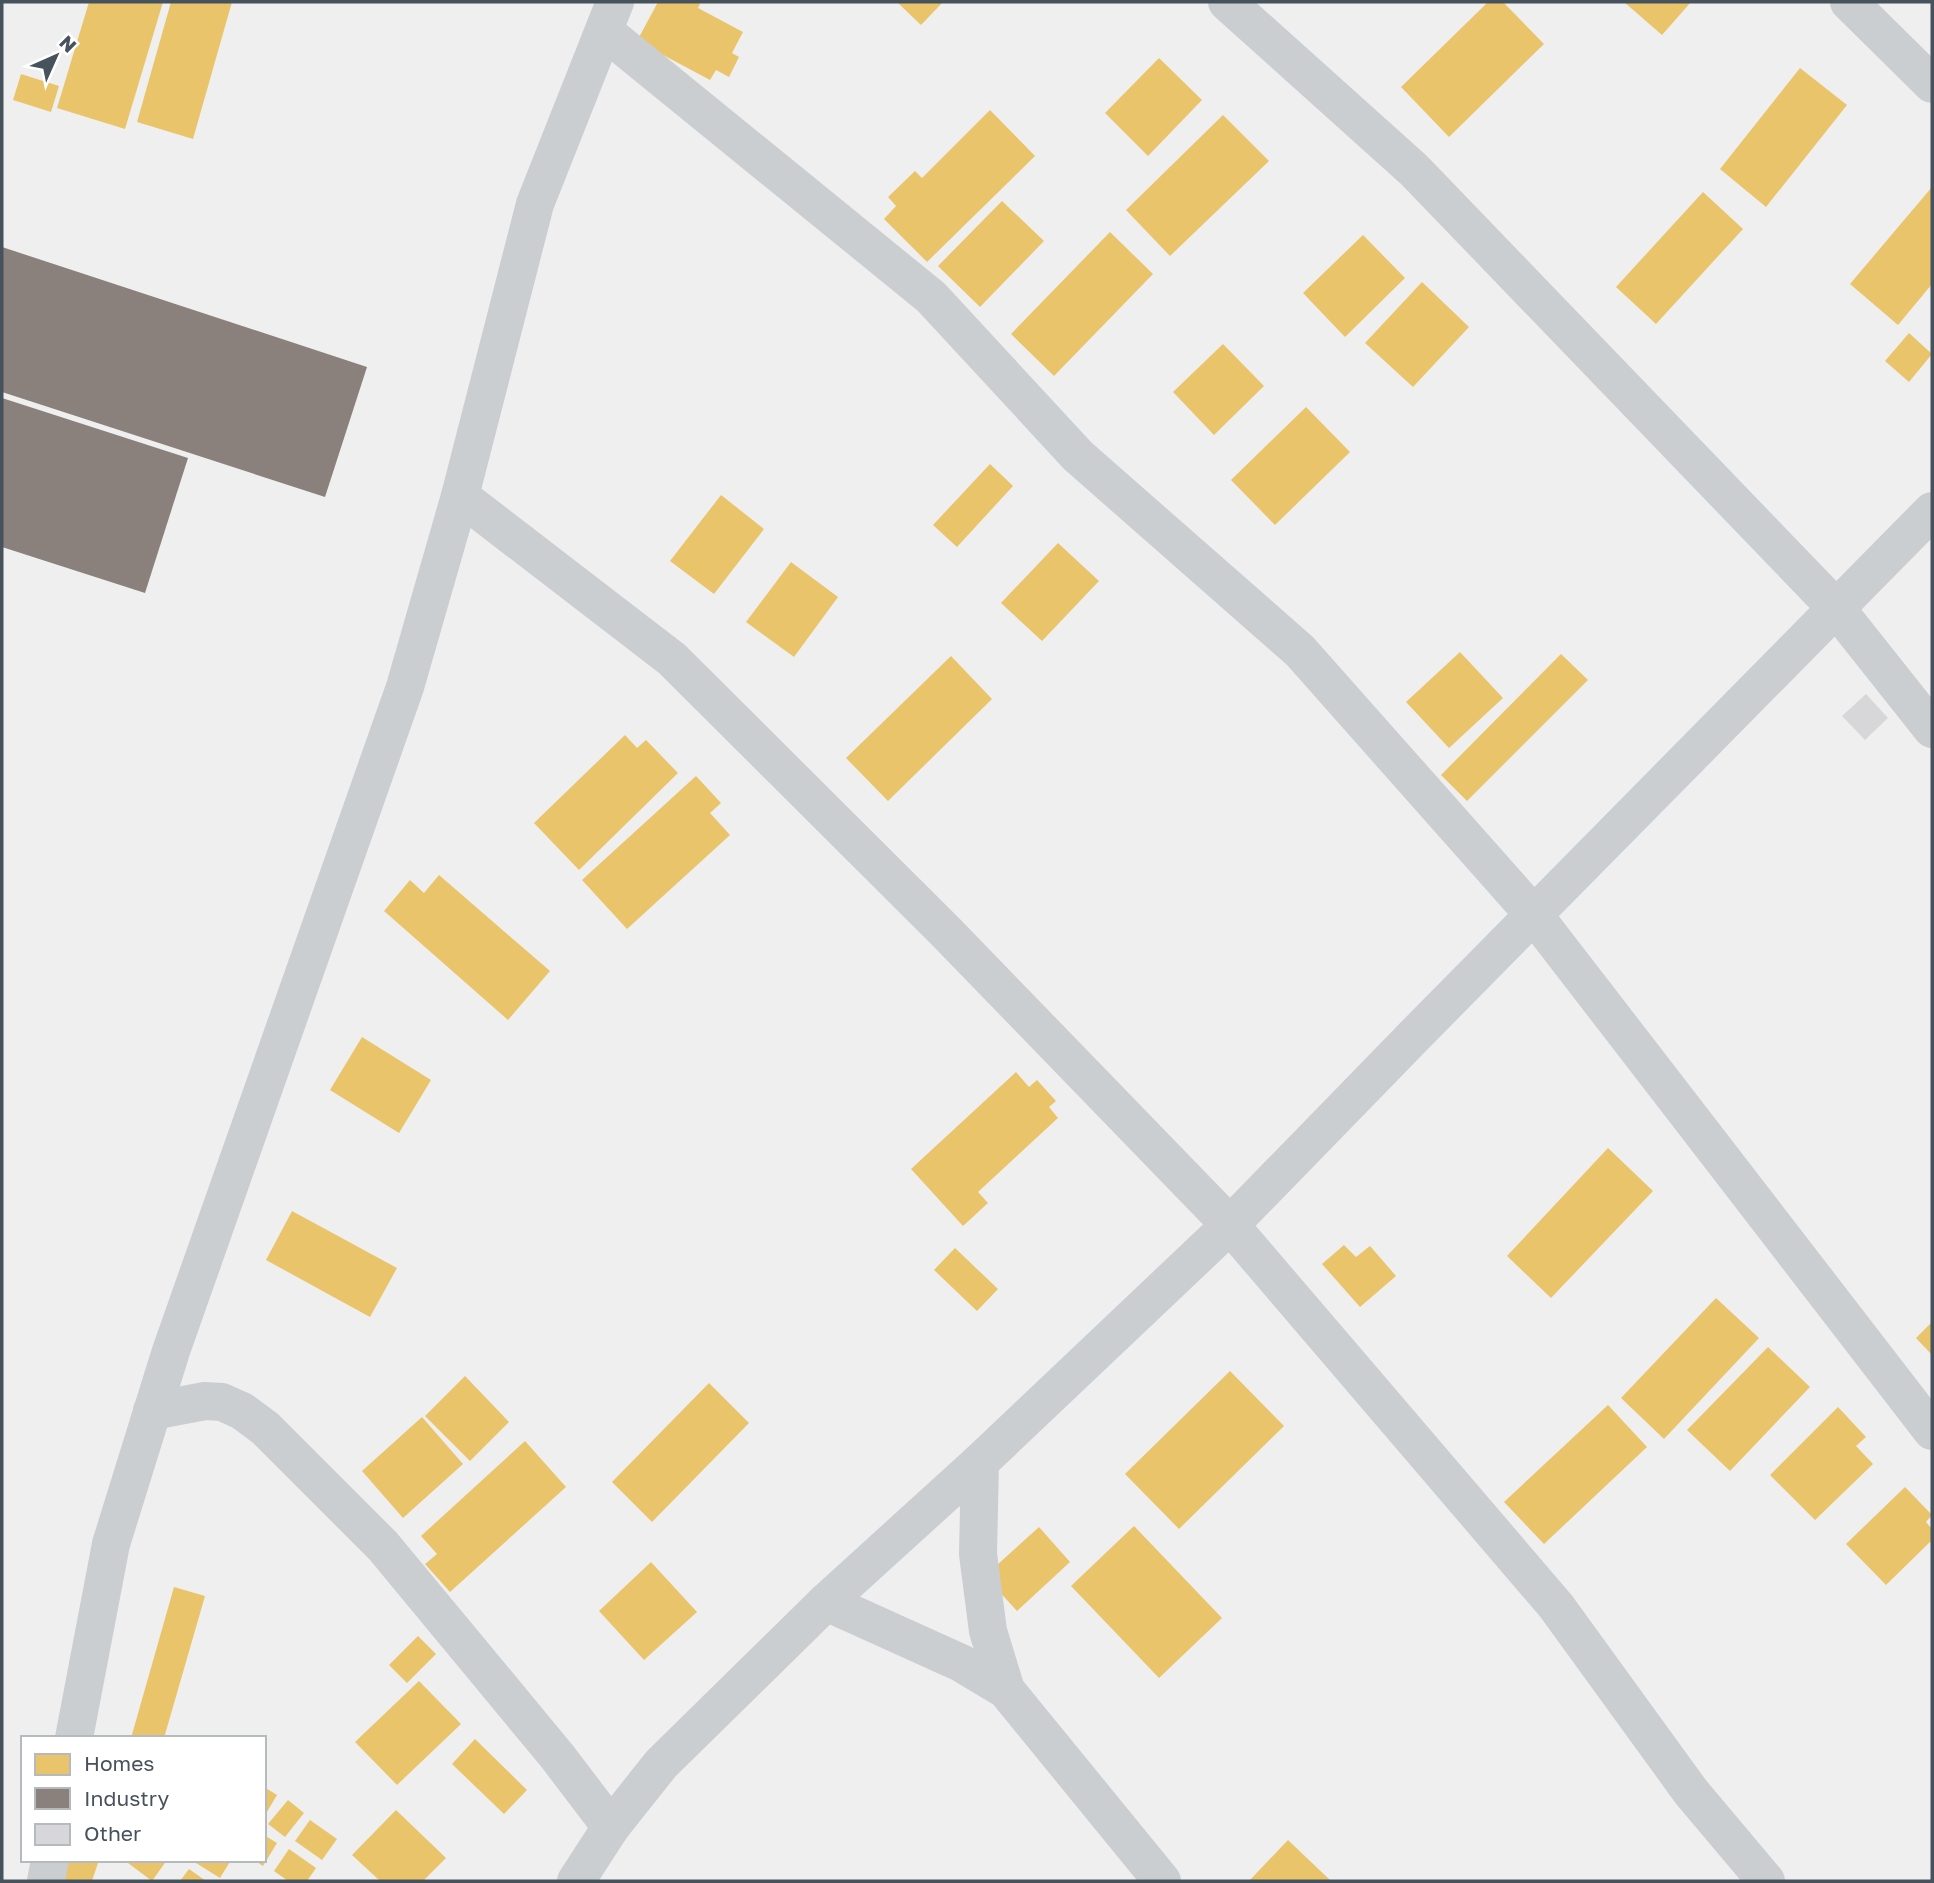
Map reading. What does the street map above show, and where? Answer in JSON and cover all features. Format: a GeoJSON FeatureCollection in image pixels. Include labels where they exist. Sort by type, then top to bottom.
{"type":"FeatureCollection","features":[{"type":"Feature","properties":{"kind":"street"},"geometry":{"type":"LineString","coordinates":[[1227,2],[1414,170],[1836,608],[1932,729]]}},
{"type":"Feature","properties":{"kind":"street"},"geometry":{"type":"LineString","coordinates":[[1849,2],[1932,84]]}},
{"type":"Feature","properties":{"kind":"street"},"geometry":{"type":"LineString","coordinates":[[74,1736],[111,1544],[152,1411],[405,687],[460,496],[535,204],[610,17],[931,297],[1078,456],[1300,651],[1534,915],[1932,1431]]}},
{"type":"Feature","properties":{"kind":"street"},"geometry":{"type":"LineString","coordinates":[[460,496],[672,659],[946,932],[1230,1225],[1556,1606],[1691,1792],[1766,1881]]}},
{"type":"Feature","properties":{"kind":"street"},"geometry":{"type":"LineString","coordinates":[[576,1881],[611,1827],[661,1764],[826,1602],[980,1462],[1230,1225],[1932,511]]}},
{"type":"Feature","properties":{"kind":"street"},"geometry":{"type":"LineString","coordinates":[[152,1411],[205,1401],[222,1402],[242,1410],[265,1428],[383,1546],[557,1756],[611,1827]]}},
{"type":"Feature","properties":{"kind":"street"},"geometry":{"type":"LineString","coordinates":[[980,1462],[978,1554],[988,1631],[1006,1690]]}},
{"type":"Feature","properties":{"kind":"street"},"geometry":{"type":"LineString","coordinates":[[826,1602],[961,1663],[1006,1690],[1162,1881]]}},
{"type":"Feature","properties":{"kind":"street"},"geometry":{"type":"LineString","coordinates":[[46,1881],[50,1862]]}},
{"type":"Feature","properties":{"kind":"building: Homes"},"geometry":{"type":"Polygon","coordinates":[[[89,2],[163,2],[125,129],[57,108],[89,2]]]}},
{"type":"Feature","properties":{"kind":"building: Homes"},"geometry":{"type":"Polygon","coordinates":[[[171,2],[232,2],[193,139],[137,122],[171,2]]]}},
{"type":"Feature","properties":{"kind":"building: Homes"},"geometry":{"type":"Polygon","coordinates":[[[658,2],[696,2],[700,4],[698,8],[743,32],[732,53],[739,57],[729,77],[716,70],[710,80],[637,41],[658,2]]]}},
{"type":"Feature","properties":{"kind":"building: Homes"},"geometry":{"type":"Polygon","coordinates":[[[897,2],[943,2],[921,25],[897,2]]]}},
{"type":"Feature","properties":{"kind":"building: Homes"},"geometry":{"type":"Polygon","coordinates":[[[1488,2],[1503,2],[1544,44],[1449,137],[1401,87],[1488,2]]]}},
{"type":"Feature","properties":{"kind":"building: Homes"},"geometry":{"type":"Polygon","coordinates":[[[1624,2],[1691,2],[1662,35],[1624,2]]]}},
{"type":"Feature","properties":{"kind":"building: Homes"},"geometry":{"type":"Polygon","coordinates":[[[1159,58],[1202,100],[1148,156],[1105,113],[1159,58]]]}},
{"type":"Feature","properties":{"kind":"building: Homes"},"geometry":{"type":"Polygon","coordinates":[[[1800,68],[1847,105],[1766,207],[1720,169],[1800,68]]]}},
{"type":"Feature","properties":{"kind":"building: Homes"},"geometry":{"type":"Polygon","coordinates":[[[21,74],[59,86],[51,112],[13,100],[21,74]]]}},
{"type":"Feature","properties":{"kind":"building: Homes"},"geometry":{"type":"Polygon","coordinates":[[[990,110],[1035,156],[927,262],[884,219],[896,206],[888,197],[915,171],[922,178],[990,110]]]}},
{"type":"Feature","properties":{"kind":"building: Homes"},"geometry":{"type":"Polygon","coordinates":[[[1223,115],[1269,161],[1170,256],[1126,210],[1223,115]]]}},
{"type":"Feature","properties":{"kind":"building: Homes"},"geometry":{"type":"Polygon","coordinates":[[[1932,187],[1932,284],[1898,325],[1850,284],[1932,187]]]}},
{"type":"Feature","properties":{"kind":"building: Homes"},"geometry":{"type":"Polygon","coordinates":[[[1703,192],[1743,229],[1656,324],[1616,287],[1703,192]]]}},
{"type":"Feature","properties":{"kind":"building: Homes"},"geometry":{"type":"Polygon","coordinates":[[[1002,201],[1044,241],[980,307],[938,266],[1002,201]]]}},
{"type":"Feature","properties":{"kind":"building: Homes"},"geometry":{"type":"Polygon","coordinates":[[[1110,232],[1153,274],[1054,376],[1011,334],[1110,232]]]}},
{"type":"Feature","properties":{"kind":"building: Homes"},"geometry":{"type":"Polygon","coordinates":[[[1363,235],[1405,278],[1345,337],[1303,293],[1363,235]]]}},
{"type":"Feature","properties":{"kind":"building: Homes"},"geometry":{"type":"Polygon","coordinates":[[[1422,282],[1469,327],[1413,387],[1365,343],[1422,282]]]}},
{"type":"Feature","properties":{"kind":"building: Homes"},"geometry":{"type":"Polygon","coordinates":[[[1909,333],[1932,354],[1909,382],[1885,361],[1909,333]]]}},
{"type":"Feature","properties":{"kind":"building: Homes"},"geometry":{"type":"Polygon","coordinates":[[[1223,344],[1264,386],[1214,435],[1173,392],[1223,344]]]}},
{"type":"Feature","properties":{"kind":"building: Homes"},"geometry":{"type":"Polygon","coordinates":[[[1306,407],[1350,452],[1275,525],[1231,480],[1306,407]]]}},
{"type":"Feature","properties":{"kind":"building: Homes"},"geometry":{"type":"Polygon","coordinates":[[[990,464],[1013,486],[957,547],[933,525],[990,464]]]}},
{"type":"Feature","properties":{"kind":"building: Homes"},"geometry":{"type":"Polygon","coordinates":[[[721,495],[764,529],[714,594],[670,561],[721,495]]]}},
{"type":"Feature","properties":{"kind":"building: Homes"},"geometry":{"type":"Polygon","coordinates":[[[1058,543],[1099,581],[1042,641],[1001,603],[1058,543]]]}},
{"type":"Feature","properties":{"kind":"building: Homes"},"geometry":{"type":"Polygon","coordinates":[[[791,562],[838,597],[794,657],[746,622],[791,562]]]}},
{"type":"Feature","properties":{"kind":"building: Homes"},"geometry":{"type":"Polygon","coordinates":[[[1460,652],[1503,698],[1449,748],[1406,702],[1460,652]]]}},
{"type":"Feature","properties":{"kind":"building: Homes"},"geometry":{"type":"Polygon","coordinates":[[[1561,654],[1588,680],[1467,801],[1441,775],[1561,654]]]}},
{"type":"Feature","properties":{"kind":"building: Homes"},"geometry":{"type":"Polygon","coordinates":[[[951,656],[992,699],[888,801],[846,758],[951,656]]]}},
{"type":"Feature","properties":{"kind":"building: Homes"},"geometry":{"type":"Polygon","coordinates":[[[625,735],[637,748],[646,740],[678,773],[579,870],[534,823],[625,735]]]}},
{"type":"Feature","properties":{"kind":"building: Homes"},"geometry":{"type":"Polygon","coordinates":[[[696,776],[721,803],[710,813],[730,835],[627,929],[582,880],[696,776]]]}},
{"type":"Feature","properties":{"kind":"building: Homes"},"geometry":{"type":"Polygon","coordinates":[[[439,875],[550,971],[508,1020],[384,911],[410,880],[424,893],[439,875]]]}},
{"type":"Feature","properties":{"kind":"building: Homes"},"geometry":{"type":"Polygon","coordinates":[[[362,1037],[431,1080],[399,1133],[330,1090],[362,1037]]]}},
{"type":"Feature","properties":{"kind":"building: Homes"},"geometry":{"type":"Polygon","coordinates":[[[1016,1072],[1029,1087],[1037,1080],[1056,1101],[1049,1107],[1058,1118],[978,1192],[988,1203],[963,1226],[911,1169],[1016,1072]]]}},
{"type":"Feature","properties":{"kind":"building: Homes"},"geometry":{"type":"Polygon","coordinates":[[[1608,1148],[1653,1191],[1551,1298],[1507,1256],[1608,1148]]]}},
{"type":"Feature","properties":{"kind":"building: Homes"},"geometry":{"type":"Polygon","coordinates":[[[292,1211],[397,1268],[370,1317],[266,1260],[292,1211]]]}},
{"type":"Feature","properties":{"kind":"building: Homes"},"geometry":{"type":"Polygon","coordinates":[[[1344,1245],[1356,1257],[1370,1246],[1396,1276],[1360,1307],[1322,1264],[1344,1245]]]}},
{"type":"Feature","properties":{"kind":"building: Homes"},"geometry":{"type":"Polygon","coordinates":[[[955,1248],[998,1289],[977,1311],[934,1270],[955,1248]]]}},
{"type":"Feature","properties":{"kind":"building: Homes"},"geometry":{"type":"Polygon","coordinates":[[[1716,1298],[1759,1338],[1664,1439],[1621,1398],[1716,1298]]]}},
{"type":"Feature","properties":{"kind":"building: Homes"},"geometry":{"type":"Polygon","coordinates":[[[1932,1322],[1932,1355],[1916,1338],[1932,1322]]]}},
{"type":"Feature","properties":{"kind":"building: Homes"},"geometry":{"type":"Polygon","coordinates":[[[1768,1347],[1810,1387],[1730,1471],[1687,1430],[1768,1347]]]}},
{"type":"Feature","properties":{"kind":"building: Homes"},"geometry":{"type":"Polygon","coordinates":[[[1230,1371],[1284,1426],[1179,1529],[1125,1474],[1230,1371]]]}},
{"type":"Feature","properties":{"kind":"building: Homes"},"geometry":{"type":"Polygon","coordinates":[[[465,1376],[509,1422],[470,1461],[425,1416],[465,1376]]]}},
{"type":"Feature","properties":{"kind":"building: Homes"},"geometry":{"type":"Polygon","coordinates":[[[709,1383],[749,1423],[652,1522],[612,1482],[709,1383]]]}},
{"type":"Feature","properties":{"kind":"building: Homes"},"geometry":{"type":"Polygon","coordinates":[[[1608,1405],[1647,1447],[1544,1544],[1504,1502],[1608,1405]]]}},
{"type":"Feature","properties":{"kind":"building: Homes"},"geometry":{"type":"Polygon","coordinates":[[[1838,1407],[1866,1437],[1856,1446],[1873,1464],[1815,1520],[1770,1475],[1838,1407]]]}},
{"type":"Feature","properties":{"kind":"building: Homes"},"geometry":{"type":"Polygon","coordinates":[[[422,1417],[463,1464],[403,1518],[362,1471],[422,1417]]]}},
{"type":"Feature","properties":{"kind":"building: Homes"},"geometry":{"type":"Polygon","coordinates":[[[525,1441],[566,1487],[450,1592],[425,1564],[437,1554],[421,1536],[525,1441]]]}},
{"type":"Feature","properties":{"kind":"building: Homes"},"geometry":{"type":"Polygon","coordinates":[[[1905,1487],[1932,1515],[1926,1522],[1932,1529],[1932,1540],[1886,1585],[1846,1544],[1905,1487]]]}},
{"type":"Feature","properties":{"kind":"building: Homes"},"geometry":{"type":"Polygon","coordinates":[[[1134,1526],[1222,1618],[1159,1678],[1071,1586],[1134,1526]]]}},
{"type":"Feature","properties":{"kind":"building: Homes"},"geometry":{"type":"Polygon","coordinates":[[[1039,1527],[1070,1562],[1017,1611],[985,1576],[1039,1527]]]}},
{"type":"Feature","properties":{"kind":"building: Homes"},"geometry":{"type":"Polygon","coordinates":[[[651,1562],[697,1612],[644,1660],[599,1611],[651,1562]]]}},
{"type":"Feature","properties":{"kind":"building: Homes"},"geometry":{"type":"Polygon","coordinates":[[[174,1587],[205,1596],[165,1736],[132,1736],[174,1587]]]}},
{"type":"Feature","properties":{"kind":"building: Homes"},"geometry":{"type":"Polygon","coordinates":[[[418,1636],[436,1654],[407,1683],[389,1665],[418,1636]]]}},
{"type":"Feature","properties":{"kind":"building: Homes"},"geometry":{"type":"Polygon","coordinates":[[[419,1681],[461,1724],[397,1785],[355,1742],[419,1681]]]}},
{"type":"Feature","properties":{"kind":"building: Homes"},"geometry":{"type":"Polygon","coordinates":[[[475,1739],[527,1790],[504,1814],[452,1764],[475,1739]]]}},
{"type":"Feature","properties":{"kind":"building: Homes"},"geometry":{"type":"Polygon","coordinates":[[[266,1788],[277,1795],[266,1814],[266,1788]]]}},
{"type":"Feature","properties":{"kind":"building: Homes"},"geometry":{"type":"Polygon","coordinates":[[[288,1800],[304,1813],[285,1837],[268,1824],[288,1800]]]}},
{"type":"Feature","properties":{"kind":"building: Homes"},"geometry":{"type":"Polygon","coordinates":[[[396,1810],[446,1858],[423,1881],[380,1881],[352,1855],[396,1810]]]}},
{"type":"Feature","properties":{"kind":"building: Homes"},"geometry":{"type":"Polygon","coordinates":[[[310,1820],[337,1839],[322,1860],[295,1841],[310,1820]]]}},
{"type":"Feature","properties":{"kind":"building: Homes"},"geometry":{"type":"Polygon","coordinates":[[[266,1836],[277,1843],[266,1861],[266,1836]]]}},
{"type":"Feature","properties":{"kind":"building: Homes"},"geometry":{"type":"Polygon","coordinates":[[[1288,1840],[1331,1881],[1249,1881],[1288,1840]]]}},
{"type":"Feature","properties":{"kind":"building: Homes"},"geometry":{"type":"Polygon","coordinates":[[[289,1849],[316,1868],[307,1881],[288,1881],[274,1871],[289,1849]]]}},
{"type":"Feature","properties":{"kind":"building: Homes"},"geometry":{"type":"Polygon","coordinates":[[[61,1862],[98,1862],[92,1881],[55,1881],[61,1862]]]}},
{"type":"Feature","properties":{"kind":"building: Homes"},"geometry":{"type":"Polygon","coordinates":[[[127,1862],[166,1862],[152,1881],[127,1862]]]}},
{"type":"Feature","properties":{"kind":"building: Homes"},"geometry":{"type":"Polygon","coordinates":[[[197,1862],[230,1862],[220,1878],[197,1862]]]}},
{"type":"Feature","properties":{"kind":"building: Homes"},"geometry":{"type":"Polygon","coordinates":[[[189,1869],[206,1881],[180,1881],[189,1869]]]}},
{"type":"Feature","properties":{"kind":"building: Industry"},"geometry":{"type":"Polygon","coordinates":[[[2,247],[367,367],[325,497],[2,392],[2,247]]]}},
{"type":"Feature","properties":{"kind":"building: Industry"},"geometry":{"type":"Polygon","coordinates":[[[2,398],[188,458],[145,593],[2,547],[2,398]]]}},
{"type":"Feature","properties":{"kind":"building: Other"},"geometry":{"type":"Polygon","coordinates":[[[1866,694],[1888,718],[1865,740],[1842,716],[1866,694]]]}}]}
